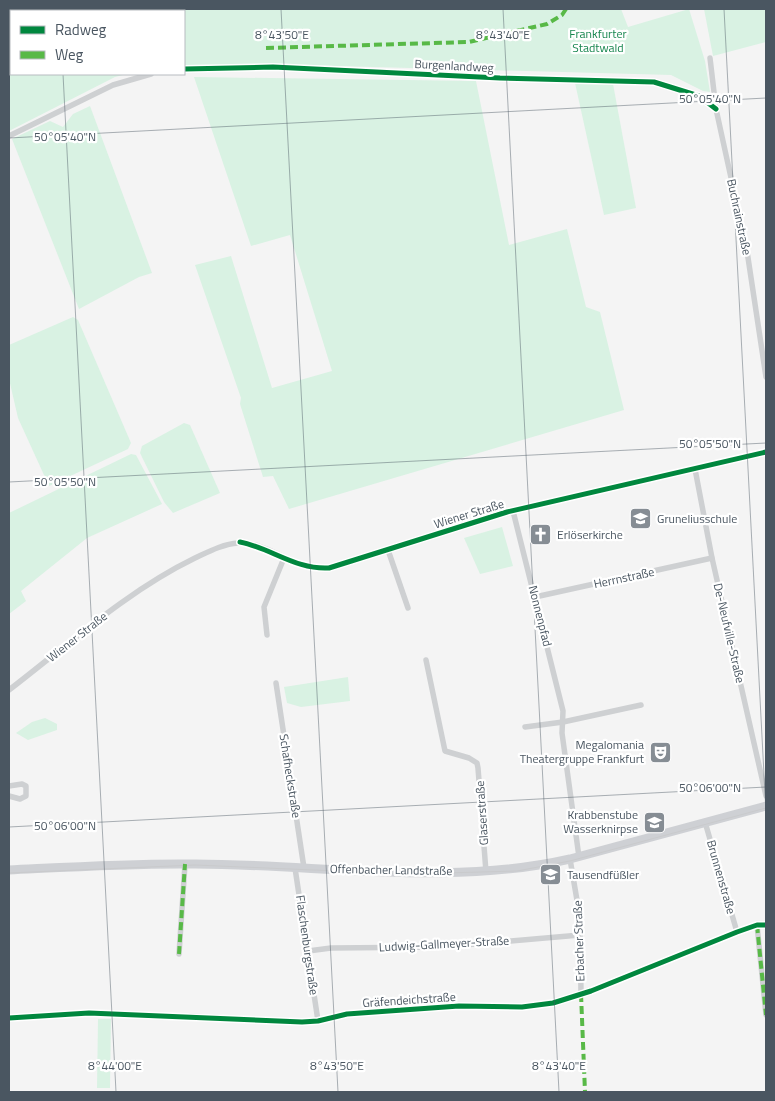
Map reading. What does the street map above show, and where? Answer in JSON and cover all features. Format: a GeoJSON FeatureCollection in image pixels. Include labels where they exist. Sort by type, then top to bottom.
{"type":"FeatureCollection","features":[{"type":"Feature","properties":{"kind":"main road","name":"Offenbacher Landstraße"},"geometry":{"type":"LineString","coordinates":[[9,870],[185,864],[486,872],[574,858],[766,806]]}},
{"type":"Feature","properties":{"kind":"street","name":"Buchrainstraße"},"geometry":{"type":"LineString","coordinates":[[710,58],[716,109],[747,251],[766,377]]}},
{"type":"Feature","properties":{"kind":"street","name":"Burgenlandweg"},"geometry":{"type":"LineString","coordinates":[[185,69],[272,67],[500,78],[654,82],[699,96],[716,109]]}},
{"type":"Feature","properties":{"kind":"street"},"geometry":{"type":"LineString","coordinates":[[9,136],[113,85],[148,75]]}},
{"type":"Feature","properties":{"kind":"street","name":"Wiener Straße"},"geometry":{"type":"LineString","coordinates":[[9,690],[114,608],[173,569],[213,550],[240,542],[252,544],[284,558],[318,568],[328,568],[513,511],[766,452]]}},
{"type":"Feature","properties":{"kind":"street","name":"De-Neufville-Straße"},"geometry":{"type":"LineString","coordinates":[[695,469],[712,558],[766,796]]}},
{"type":"Feature","properties":{"kind":"street","name":"Nonnenpfad"},"geometry":{"type":"LineString","coordinates":[[513,511],[563,711],[574,858]]}},
{"type":"Feature","properties":{"kind":"street"},"geometry":{"type":"LineString","coordinates":[[388,550],[408,608]]}},
{"type":"Feature","properties":{"kind":"street"},"geometry":{"type":"LineString","coordinates":[[267,635],[264,608],[284,558]]}},
{"type":"Feature","properties":{"kind":"street","name":"Herrnstraße"},"geometry":{"type":"LineString","coordinates":[[535,598],[712,558]]}},
{"type":"Feature","properties":{"kind":"street","name":"Glaserstraße"},"geometry":{"type":"LineString","coordinates":[[426,660],[446,751],[477,762],[486,872]]}},
{"type":"Feature","properties":{"kind":"street","name":"Schafheckstraße"},"geometry":{"type":"LineString","coordinates":[[276,683],[300,868]]}},
{"type":"Feature","properties":{"kind":"street"},"geometry":{"type":"LineString","coordinates":[[525,727],[563,722],[642,705]]}},
{"type":"Feature","properties":{"kind":"street"},"geometry":{"type":"LineString","coordinates":[[9,786],[22,784],[26,786],[27,791],[26,796],[20,799],[9,796]]}},
{"type":"Feature","properties":{"kind":"street","name":"Brunnenstraße"},"geometry":{"type":"LineString","coordinates":[[705,822],[737,932]]}},
{"type":"Feature","properties":{"kind":"street","name":"Erbacher Straße"},"geometry":{"type":"LineString","coordinates":[[574,858],[580,935],[581,994]]}},
{"type":"Feature","properties":{"kind":"street"},"geometry":{"type":"LineString","coordinates":[[179,954],[185,864]]}},
{"type":"Feature","properties":{"kind":"street","name":"Flaschenburgstraße"},"geometry":{"type":"LineString","coordinates":[[300,868],[308,951],[318,1022]]}},
{"type":"Feature","properties":{"kind":"street"},"geometry":{"type":"LineString","coordinates":[[757,925],[766,1015]]}},
{"type":"Feature","properties":{"kind":"street","name":"Gräfendeichstraße"},"geometry":{"type":"LineString","coordinates":[[190,1016],[318,1022],[347,1014],[459,1006],[539,1006],[581,994],[737,932],[757,925],[766,925]]}},
{"type":"Feature","properties":{"kind":"street","name":"Ludwig-Gallmeyer-Straße"},"geometry":{"type":"LineString","coordinates":[[308,951],[331,948],[441,947],[580,935]]}},
{"type":"Feature","properties":{"kind":"green space","name":"Frankfurter Stadtwald"},"geometry":{"type":"Polygon","coordinates":[[[9,9],[621,9],[628,27],[689,9],[705,61],[710,92],[703,91],[671,75],[264,64],[185,66],[185,10],[10,10],[10,75],[123,75],[115,77],[9,131],[9,9]]]}},
{"type":"Feature","properties":{"kind":"green space"},"geometry":{"type":"Polygon","coordinates":[[[704,9],[766,9],[766,42],[713,56],[704,9]]]}},
{"type":"Feature","properties":{"kind":"green space"},"geometry":{"type":"Polygon","coordinates":[[[194,77],[476,81],[509,245],[567,229],[586,307],[600,312],[624,410],[289,509],[273,476],[263,477],[240,404],[241,398],[195,265],[231,256],[272,388],[332,371],[290,235],[251,246],[194,77]]]}},
{"type":"Feature","properties":{"kind":"green space"},"geometry":{"type":"Polygon","coordinates":[[[575,83],[613,84],[636,208],[604,215],[575,83]]]}},
{"type":"Feature","properties":{"kind":"green space"},"geometry":{"type":"Polygon","coordinates":[[[90,106],[152,273],[139,277],[79,309],[12,139],[50,121],[63,127],[73,114],[90,106]]]}},
{"type":"Feature","properties":{"kind":"green space"},"geometry":{"type":"Polygon","coordinates":[[[73,317],[78,320],[131,443],[128,449],[49,486],[18,418],[9,379],[9,345],[73,317]]]}},
{"type":"Feature","properties":{"kind":"green space"},"geometry":{"type":"Polygon","coordinates":[[[184,423],[190,425],[220,493],[173,513],[164,502],[140,453],[142,446],[184,423]]]}},
{"type":"Feature","properties":{"kind":"green space"},"geometry":{"type":"Polygon","coordinates":[[[131,454],[136,455],[162,504],[87,538],[21,591],[26,601],[9,614],[9,513],[131,454]]]}},
{"type":"Feature","properties":{"kind":"green space"},"geometry":{"type":"Polygon","coordinates":[[[502,527],[513,566],[480,574],[464,538],[502,527]]]}},
{"type":"Feature","properties":{"kind":"green space"},"geometry":{"type":"Polygon","coordinates":[[[348,677],[350,701],[301,707],[287,703],[284,687],[348,677]]]}},
{"type":"Feature","properties":{"kind":"green space"},"geometry":{"type":"Polygon","coordinates":[[[45,718],[57,724],[57,730],[28,740],[16,733],[32,722],[45,718]]]}},
{"type":"Feature","properties":{"kind":"green space"},"geometry":{"type":"Polygon","coordinates":[[[98,1019],[111,1019],[110,1088],[97,1088],[98,1019]]]}},
{"type":"Feature","properties":{"kind":"tram line"},"geometry":{"type":"LineString","coordinates":[[9,873],[195,865],[408,874],[517,871],[570,861],[766,808]]}},
{"type":"Feature","properties":{"kind":"marked path"},"geometry":{"type":"LineString","coordinates":[[266,48],[469,42],[547,24],[562,15],[566,9]]}},
{"type":"Feature","properties":{"kind":"marked path"},"geometry":{"type":"LineString","coordinates":[[179,954],[185,864]]}},
{"type":"Feature","properties":{"kind":"marked path"},"geometry":{"type":"LineString","coordinates":[[757,925],[766,1015]]}},
{"type":"Feature","properties":{"kind":"marked path"},"geometry":{"type":"LineString","coordinates":[[581,994],[585,1092]]}},
{"type":"Feature","properties":{"kind":"cycle path"},"geometry":{"type":"LineString","coordinates":[[185,69],[273,67],[500,78],[654,82],[699,96],[716,109]]}},
{"type":"Feature","properties":{"kind":"cycle path"},"geometry":{"type":"LineString","coordinates":[[240,542],[306,566],[329,568],[507,512],[766,452]]}},
{"type":"Feature","properties":{"kind":"cycle path"},"geometry":{"type":"LineString","coordinates":[[9,1018],[89,1013],[302,1022],[318,1021],[347,1014],[459,1006],[522,1007],[553,1003],[591,991],[737,932],[757,925],[766,925]]}},
{"type":"Feature","properties":{"kind":"place","name":"Gruneliusschule"},"geometry":{"type":"Point","coordinates":[641,519]}},
{"type":"Feature","properties":{"kind":"place","name":"Erlöserkirche"},"geometry":{"type":"Point","coordinates":[541,535]}},
{"type":"Feature","properties":{"kind":"place","name":"Megalomania Theatergruppe Frankfurt"},"geometry":{"type":"Point","coordinates":[660,752]}},
{"type":"Feature","properties":{"kind":"place","name":"Krabbenstube Wasserknirpse"},"geometry":{"type":"Point","coordinates":[654,822]}},
{"type":"Feature","properties":{"kind":"place","name":"Tausendfüßler"},"geometry":{"type":"Point","coordinates":[551,875]}}]}
